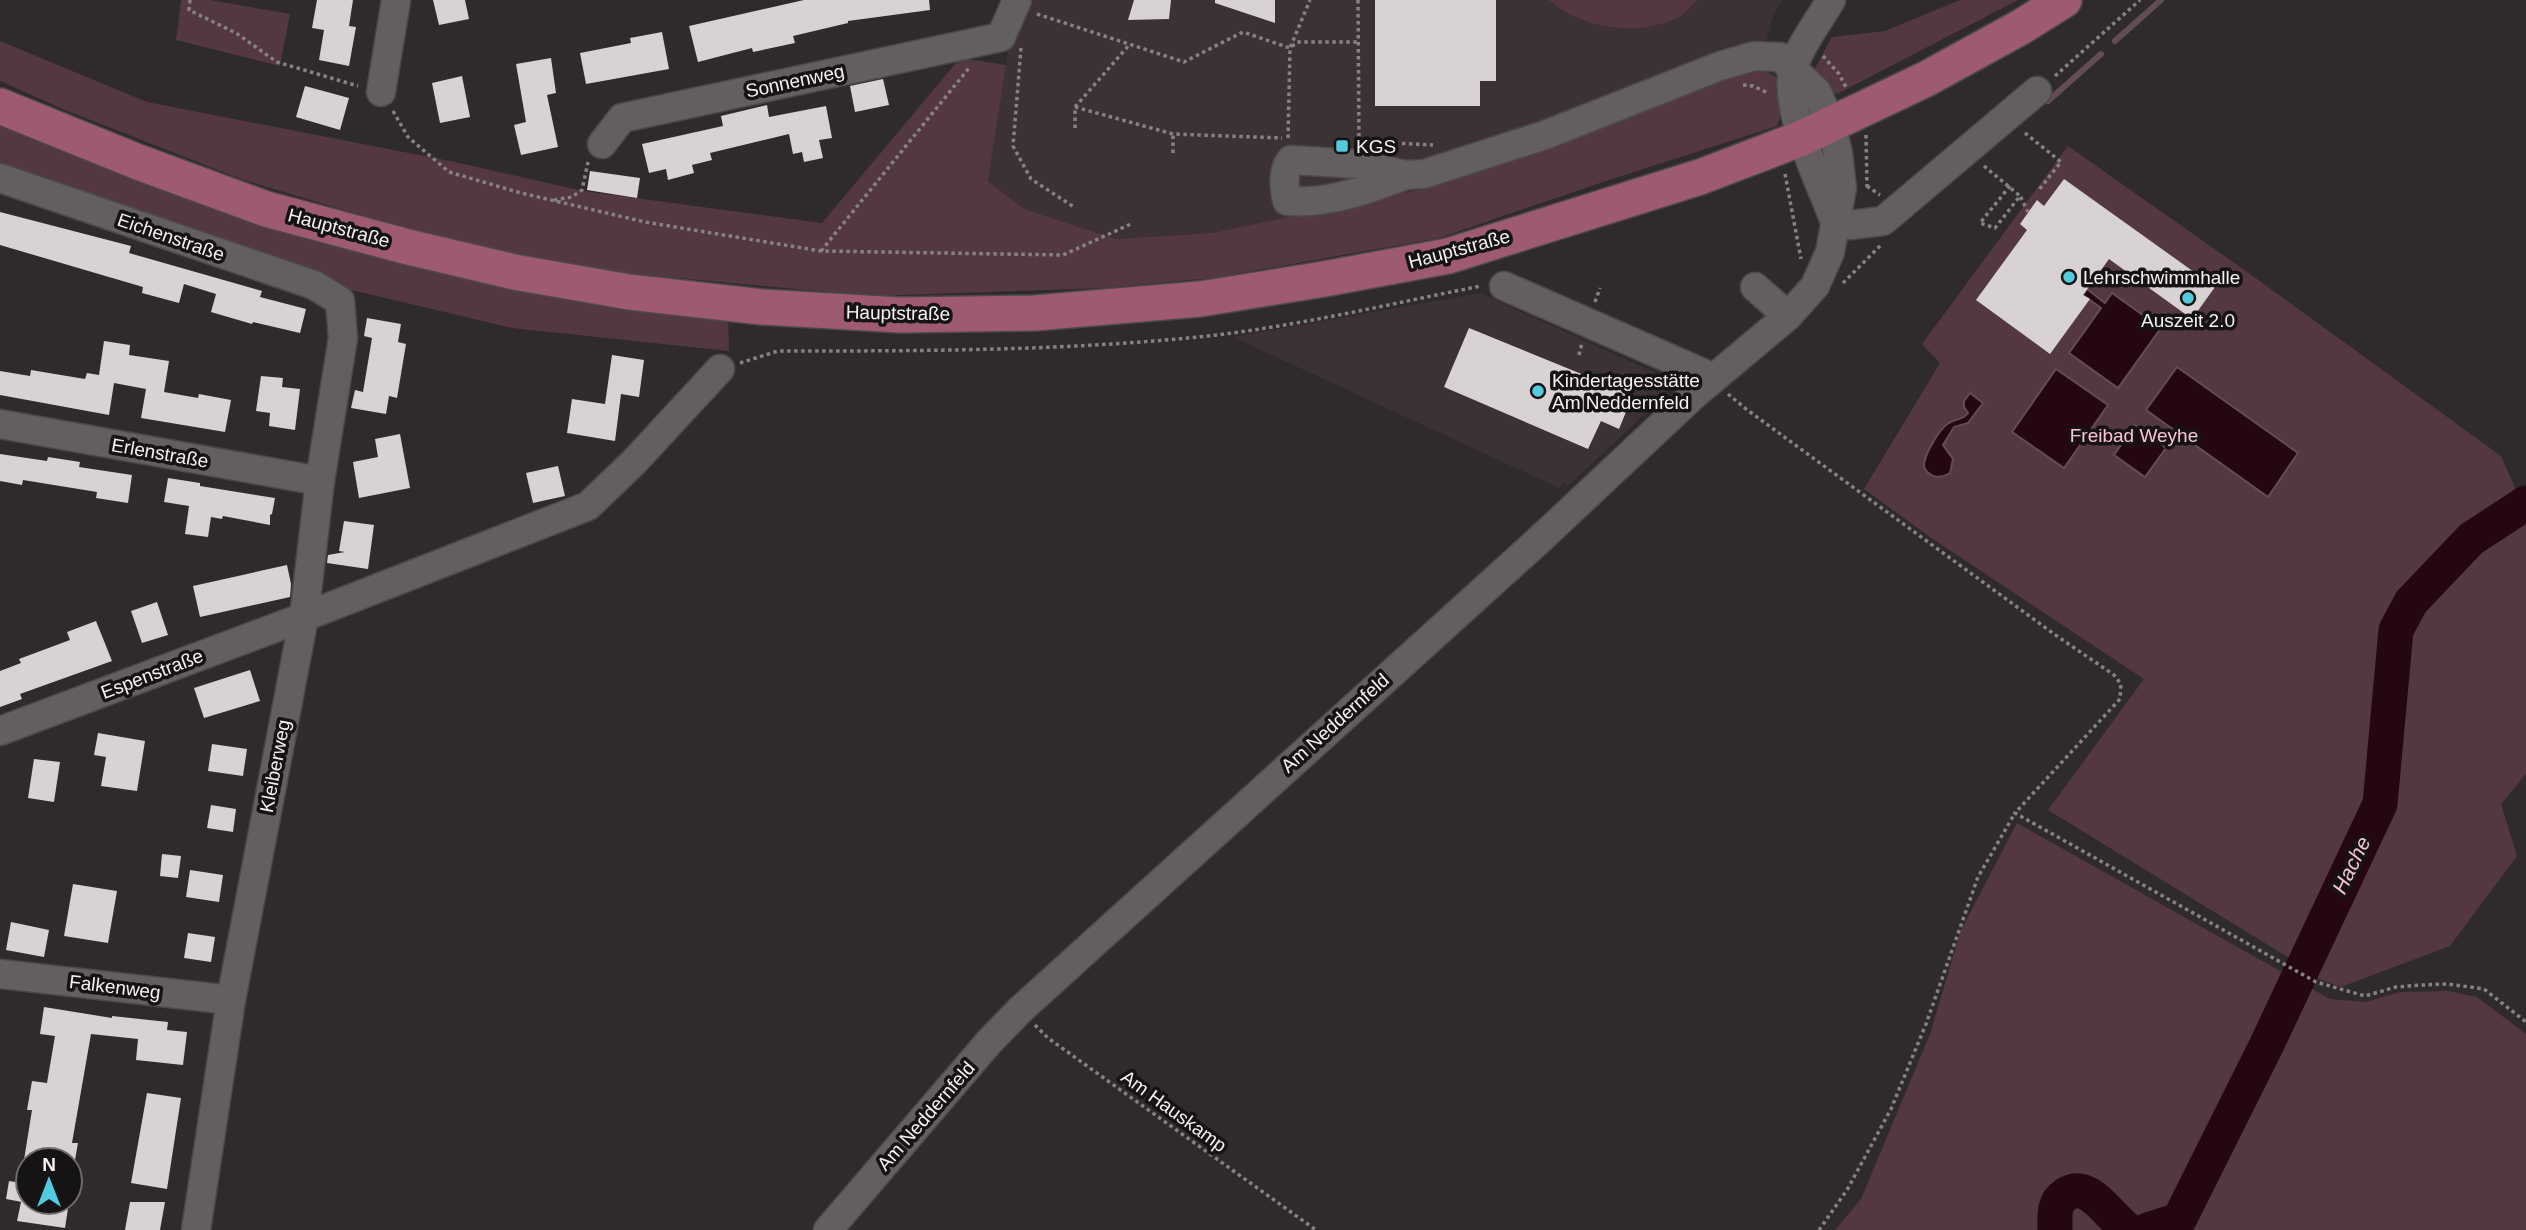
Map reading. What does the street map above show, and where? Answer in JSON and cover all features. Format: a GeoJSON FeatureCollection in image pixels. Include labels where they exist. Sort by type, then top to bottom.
{"type":"FeatureCollection","features":[{"type":"Feature","properties":{"kind":"main road","name":"Hauptstraße"},"geometry":{"type":"LineString","coordinates":[[0,106],[138,162],[266,209],[502,269],[642,293],[762,307],[900,315],[1035,313],[1200,299],[1448,256],[1700,177],[1803,137],[1926,79],[2064,0]]}},
{"type":"Feature","properties":{"kind":"street"},"geometry":{"type":"LineString","coordinates":[[381,92],[396,0]]}},
{"type":"Feature","properties":{"kind":"street"},"geometry":{"type":"LineString","coordinates":[[1831,0],[1793,67],[1792,96],[1803,137],[1835,222],[1850,225],[1883,222],[2037,91]]}},
{"type":"Feature","properties":{"kind":"street"},"geometry":{"type":"LineString","coordinates":[[1011,38],[1023,6]]}},
{"type":"Feature","properties":{"kind":"street","name":"Sonnenweg"},"geometry":{"type":"LineString","coordinates":[[602,144],[622,118],[1011,38]]}},
{"type":"Feature","properties":{"kind":"street"},"geometry":{"type":"LineString","coordinates":[[1406,175],[1293,146],[1286,165],[1284,184],[1287,201],[1309,203],[1342,197],[1406,175],[1424,174],[1545,135],[1720,66],[1754,56],[1780,57],[1793,67]]}},
{"type":"Feature","properties":{"kind":"street","name":"Eichenstraße"},"geometry":{"type":"LineString","coordinates":[[0,178],[314,285],[340,301]]}},
{"type":"Feature","properties":{"kind":"street","name":"Am Neddernfeld"},"geometry":{"type":"LineString","coordinates":[[828,1230],[989,1042],[1020,1010],[1538,541],[1696,393],[1788,316],[1815,286],[1830,252],[1835,222]]}},
{"type":"Feature","properties":{"kind":"street"},"geometry":{"type":"LineString","coordinates":[[1504,286],[1716,383]]}},
{"type":"Feature","properties":{"kind":"street"},"geometry":{"type":"LineString","coordinates":[[1755,287],[1788,316]]}},
{"type":"Feature","properties":{"kind":"street","name":"Kleiberweg"},"geometry":{"type":"LineString","coordinates":[[196,1230],[230,1000],[304,617],[320,481],[343,338],[340,301]]}},
{"type":"Feature","properties":{"kind":"street","name":"Espenstraße"},"geometry":{"type":"LineString","coordinates":[[0,731],[304,617],[588,506],[634,462],[720,369]]}},
{"type":"Feature","properties":{"kind":"street","name":"Erlenstraße"},"geometry":{"type":"LineString","coordinates":[[0,424],[320,481]]}},
{"type":"Feature","properties":{"kind":"street","name":"Falkenweg"},"geometry":{"type":"LineString","coordinates":[[0,974],[230,1000]]}},
{"type":"Feature","properties":{"kind":"path"},"geometry":{"type":"LineString","coordinates":[[190,0],[188,10],[236,33],[277,62],[381,92],[408,137],[449,172],[552,201],[645,222],[821,251],[1063,256],[1133,223]]}},
{"type":"Feature","properties":{"kind":"path"},"geometry":{"type":"LineString","coordinates":[[1075,107],[1173,134],[1293,146],[1290,48],[1310,0]]}},
{"type":"Feature","properties":{"kind":"path"},"geometry":{"type":"LineString","coordinates":[[1358,0],[1359,141],[1445,145]]}},
{"type":"Feature","properties":{"kind":"path"},"geometry":{"type":"LineString","coordinates":[[2037,91],[2140,0]]}},
{"type":"Feature","properties":{"kind":"path"},"geometry":{"type":"LineString","coordinates":[[1023,6],[1184,62],[1243,32],[1290,48]]}},
{"type":"Feature","properties":{"kind":"path"},"geometry":{"type":"LineString","coordinates":[[1011,38],[1013,146],[1031,179],[1074,207]]}},
{"type":"Feature","properties":{"kind":"path"},"geometry":{"type":"LineString","coordinates":[[821,251],[966,71],[1011,38]]}},
{"type":"Feature","properties":{"kind":"path"},"geometry":{"type":"LineString","coordinates":[[1290,48],[1297,42],[1358,42]]}},
{"type":"Feature","properties":{"kind":"path"},"geometry":{"type":"LineString","coordinates":[[1075,128],[1075,107],[1130,44]]}},
{"type":"Feature","properties":{"kind":"path"},"geometry":{"type":"LineString","coordinates":[[1720,66],[1732,83],[1768,91],[1770,99]]}},
{"type":"Feature","properties":{"kind":"path"},"geometry":{"type":"LineString","coordinates":[[2020,129],[2061,162],[2038,191]]}},
{"type":"Feature","properties":{"kind":"path"},"geometry":{"type":"LineString","coordinates":[[1173,134],[1173,153]]}},
{"type":"Feature","properties":{"kind":"path"},"geometry":{"type":"LineString","coordinates":[[1803,137],[1787,180],[1803,272]]}},
{"type":"Feature","properties":{"kind":"path"},"geometry":{"type":"LineString","coordinates":[[552,201],[572,197],[582,190],[586,165],[602,144]]}},
{"type":"Feature","properties":{"kind":"path"},"geometry":{"type":"LineString","coordinates":[[1982,165],[2020,196],[2028,212]]}},
{"type":"Feature","properties":{"kind":"path"},"geometry":{"type":"LineString","coordinates":[[2010,186],[1980,223],[1995,228],[2020,196]]}},
{"type":"Feature","properties":{"kind":"path"},"geometry":{"type":"LineString","coordinates":[[1716,383],[1746,409],[2114,675],[2121,684],[2120,698],[2015,813],[1978,877],[1926,1024],[1891,1109],[1847,1190],[1819,1230]]}},
{"type":"Feature","properties":{"kind":"path"},"geometry":{"type":"LineString","coordinates":[[2015,813],[2316,982],[2365,996],[2396,987],[2435,984],[2484,989],[2526,1022]]}},
{"type":"Feature","properties":{"kind":"path","name":"Am Hauskamp"},"geometry":{"type":"LineString","coordinates":[[1020,1010],[1048,1038],[1316,1230]]}},
{"type":"Feature","properties":{"kind":"shaded area"},"geometry":{"type":"Polygon","coordinates":[[[1016,0],[1783,0],[1774,14],[1759,67],[1423,189],[1212,233],[1116,239],[1024,209],[988,181],[1016,0]]]}},
{"type":"Feature","properties":{"kind":"shaded area"},"geometry":{"type":"Polygon","coordinates":[[[2087,289],[2105,303],[2112,293],[2161,328],[2118,388],[2069,353],[2101,308],[2083,295],[2087,289]]]}},
{"type":"Feature","properties":{"kind":"shaded area"},"geometry":{"type":"Polygon","coordinates":[[[1480,293],[1671,380],[1663,397],[1568,486],[1564,483],[1559,488],[1233,337],[1480,293]]]}},
{"type":"Feature","properties":{"kind":"shaded area"},"geometry":{"type":"Polygon","coordinates":[[[2177,367],[2298,453],[2268,497],[2146,410],[2177,367]]]}},
{"type":"Feature","properties":{"kind":"shaded area"},"geometry":{"type":"Polygon","coordinates":[[[2056,369],[2108,405],[2064,468],[2012,432],[2056,369]]]}},
{"type":"Feature","properties":{"kind":"shaded area"},"geometry":{"type":"Polygon","coordinates":[[[1970,393],[1983,403],[1968,423],[1954,427],[1943,445],[1953,459],[1950,473],[1939,477],[1932,475],[1924,467],[1929,450],[1945,426],[1968,413],[1964,401],[1970,393]]]}},
{"type":"Feature","properties":{"kind":"shaded area"},"geometry":{"type":"Polygon","coordinates":[[[2135,425],[2166,448],[2145,477],[2114,455],[2135,425]]]}},
{"type":"Feature","properties":{"kind":"green space"},"geometry":{"type":"Polygon","coordinates":[[[181,0],[210,0],[290,14],[280,66],[176,40],[181,0]]]}},
{"type":"Feature","properties":{"kind":"green space"},"geometry":{"type":"Polygon","coordinates":[[[1549,0],[1697,0],[1677,18],[1661,24],[1627,28],[1610,27],[1578,18],[1549,0]]]}},
{"type":"Feature","properties":{"kind":"green space"},"geometry":{"type":"Polygon","coordinates":[[[1960,0],[2018,0],[1837,94],[1822,85],[1814,70],[1832,37],[1885,31],[1960,0]]]}},
{"type":"Feature","properties":{"kind":"green space"},"geometry":{"type":"Polygon","coordinates":[[[0,41],[147,102],[455,162],[583,191],[822,223],[960,58],[1006,65],[988,181],[1024,209],[1116,239],[1212,233],[1423,189],[1759,67],[1776,77],[1786,101],[1777,126],[1439,238],[1213,278],[1104,288],[872,296],[612,272],[450,242],[241,179],[65,110],[0,81],[0,41]]]}},
{"type":"Feature","properties":{"kind":"green space"},"geometry":{"type":"Polygon","coordinates":[[[0,119],[380,257],[539,294],[728,319],[729,351],[512,328],[322,283],[0,174],[0,119]]]}},
{"type":"Feature","properties":{"kind":"green space","name":"Freibad Weyhe"},"geometry":{"type":"Polygon","coordinates":[[[2068,146],[2501,456],[2520,499],[2526,495],[2526,774],[2501,804],[2517,856],[2450,946],[2341,987],[2319,979],[2048,810],[2144,679],[1930,537],[1864,489],[1940,363],[1922,344],[2068,146]]]}},
{"type":"Feature","properties":{"kind":"green space"},"geometry":{"type":"Polygon","coordinates":[[[2017,823],[2330,999],[2366,1002],[2400,992],[2448,991],[2477,997],[2526,1034],[2526,1230],[1835,1230],[1861,1199],[1930,1034],[1961,930],[2017,823]]]}},
{"type":"Feature","properties":{"kind":"building"},"geometry":{"type":"Polygon","coordinates":[[[317,0],[353,0],[349,26],[356,27],[349,66],[319,60],[324,30],[312,28],[317,0]]]}},
{"type":"Feature","properties":{"kind":"building"},"geometry":{"type":"Polygon","coordinates":[[[433,0],[465,0],[469,19],[439,25],[433,0]]]}},
{"type":"Feature","properties":{"kind":"building"},"geometry":{"type":"Polygon","coordinates":[[[804,0],[929,0],[930,10],[848,21],[793,36],[795,43],[753,52],[752,48],[698,62],[689,26],[804,0]]]}},
{"type":"Feature","properties":{"kind":"building"},"geometry":{"type":"Polygon","coordinates":[[[1134,0],[1171,0],[1169,19],[1128,20],[1134,0]]]}},
{"type":"Feature","properties":{"kind":"building"},"geometry":{"type":"Polygon","coordinates":[[[1215,0],[1275,0],[1275,23],[1215,3],[1215,0]]]}},
{"type":"Feature","properties":{"kind":"building"},"geometry":{"type":"Polygon","coordinates":[[[1375,0],[1496,0],[1496,81],[1480,81],[1480,106],[1375,106],[1375,0]]]}},
{"type":"Feature","properties":{"kind":"building"},"geometry":{"type":"Polygon","coordinates":[[[662,32],[669,69],[586,84],[580,53],[631,43],[630,38],[662,32]]]}},
{"type":"Feature","properties":{"kind":"building"},"geometry":{"type":"Polygon","coordinates":[[[551,58],[556,93],[547,95],[558,147],[521,155],[514,125],[526,122],[516,64],[551,58]]]}},
{"type":"Feature","properties":{"kind":"building"},"geometry":{"type":"Polygon","coordinates":[[[462,76],[470,117],[440,123],[432,83],[462,76]]]}},
{"type":"Feature","properties":{"kind":"building"},"geometry":{"type":"Polygon","coordinates":[[[883,79],[889,105],[855,112],[850,86],[883,79]]]}},
{"type":"Feature","properties":{"kind":"building"},"geometry":{"type":"Polygon","coordinates":[[[305,86],[349,98],[340,130],[296,117],[305,86]]]}},
{"type":"Feature","properties":{"kind":"building"},"geometry":{"type":"Polygon","coordinates":[[[767,105],[769,117],[826,106],[832,138],[819,140],[823,158],[804,162],[802,152],[793,154],[789,134],[710,153],[712,160],[692,165],[694,173],[668,180],[666,169],[649,173],[642,144],[723,126],[721,116],[767,105]]]}},
{"type":"Feature","properties":{"kind":"building"},"geometry":{"type":"Polygon","coordinates":[[[590,171],[640,178],[637,198],[587,190],[590,171]]]}},
{"type":"Feature","properties":{"kind":"building"},"geometry":{"type":"Polygon","coordinates":[[[2064,179],[2215,287],[2192,319],[2109,259],[2083,295],[2090,299],[2050,354],[1976,300],[2027,230],[2020,224],[2037,200],[2044,206],[2064,179]]]}},
{"type":"Feature","properties":{"kind":"building"},"geometry":{"type":"Polygon","coordinates":[[[0,212],[131,246],[129,253],[262,291],[260,297],[306,309],[300,333],[253,322],[252,324],[211,312],[216,294],[184,284],[179,303],[142,293],[143,287],[0,245],[0,212]]]}},
{"type":"Feature","properties":{"kind":"building"},"geometry":{"type":"Polygon","coordinates":[[[367,318],[401,324],[398,342],[406,344],[397,398],[389,396],[386,414],[351,408],[355,390],[363,392],[372,338],[364,336],[367,318]]]}},
{"type":"Feature","properties":{"kind":"building","name":"Kindertagesstätte Am Neddernfeld"},"geometry":{"type":"Polygon","coordinates":[[[1469,328],[1633,395],[1619,429],[1601,421],[1588,449],[1444,387],[1469,328]]]}},
{"type":"Feature","properties":{"kind":"building"},"geometry":{"type":"Polygon","coordinates":[[[104,341],[130,345],[129,355],[169,361],[164,392],[198,398],[199,394],[231,400],[225,432],[141,418],[146,389],[114,383],[109,415],[0,395],[0,371],[30,376],[31,370],[85,379],[87,373],[99,375],[104,341]]]}},
{"type":"Feature","properties":{"kind":"building"},"geometry":{"type":"Polygon","coordinates":[[[612,355],[644,360],[639,397],[621,394],[615,441],[567,433],[572,399],[605,404],[612,355]]]}},
{"type":"Feature","properties":{"kind":"building"},"geometry":{"type":"Polygon","coordinates":[[[261,376],[283,378],[282,387],[300,389],[295,430],[269,426],[270,413],[256,411],[261,376]]]}},
{"type":"Feature","properties":{"kind":"building"},"geometry":{"type":"Polygon","coordinates":[[[400,434],[410,488],[359,498],[353,462],[378,457],[375,439],[400,434]]]}},
{"type":"Feature","properties":{"kind":"building"},"geometry":{"type":"Polygon","coordinates":[[[0,454],[47,461],[48,457],[80,462],[79,467],[132,475],[128,503],[96,498],[97,492],[23,480],[22,485],[0,481],[0,454]]]}},
{"type":"Feature","properties":{"kind":"building"},"geometry":{"type":"Polygon","coordinates":[[[558,466],[565,496],[533,503],[526,473],[558,466]]]}},
{"type":"Feature","properties":{"kind":"building"},"geometry":{"type":"Polygon","coordinates":[[[168,478],[275,498],[270,525],[223,516],[222,519],[211,517],[208,537],[185,534],[189,506],[164,502],[168,478]]]}},
{"type":"Feature","properties":{"kind":"building"},"geometry":{"type":"Polygon","coordinates":[[[344,521],[374,525],[368,569],[327,563],[328,555],[345,552],[339,551],[344,521]]]}},
{"type":"Feature","properties":{"kind":"building"},"geometry":{"type":"Polygon","coordinates":[[[287,565],[291,584],[290,597],[200,617],[193,586],[287,565]]]}},
{"type":"Feature","properties":{"kind":"building"},"geometry":{"type":"Polygon","coordinates":[[[157,602],[168,635],[142,643],[131,611],[157,602]]]}},
{"type":"Feature","properties":{"kind":"building"},"geometry":{"type":"Polygon","coordinates":[[[96,621],[112,661],[20,694],[22,699],[0,707],[0,671],[21,663],[19,659],[70,640],[67,632],[96,621]]]}},
{"type":"Feature","properties":{"kind":"building"},"geometry":{"type":"Polygon","coordinates":[[[250,670],[260,701],[204,718],[194,688],[250,670]]]}},
{"type":"Feature","properties":{"kind":"building"},"geometry":{"type":"Polygon","coordinates":[[[98,733],[145,741],[137,791],[101,786],[106,757],[94,755],[98,733]]]}},
{"type":"Feature","properties":{"kind":"building"},"geometry":{"type":"Polygon","coordinates":[[[212,744],[247,749],[243,776],[208,771],[212,744]]]}},
{"type":"Feature","properties":{"kind":"building"},"geometry":{"type":"Polygon","coordinates":[[[34,759],[60,762],[54,802],[28,798],[34,759]]]}},
{"type":"Feature","properties":{"kind":"building"},"geometry":{"type":"Polygon","coordinates":[[[211,805],[236,809],[233,832],[207,828],[211,805]]]}},
{"type":"Feature","properties":{"kind":"building"},"geometry":{"type":"Polygon","coordinates":[[[162,854],[181,856],[178,878],[160,876],[162,854]]]}},
{"type":"Feature","properties":{"kind":"building"},"geometry":{"type":"Polygon","coordinates":[[[190,870],[223,875],[219,902],[186,897],[190,870]]]}},
{"type":"Feature","properties":{"kind":"building"},"geometry":{"type":"Polygon","coordinates":[[[73,884],[117,891],[108,943],[64,936],[73,884]]]}},
{"type":"Feature","properties":{"kind":"building"},"geometry":{"type":"Polygon","coordinates":[[[11,922],[49,930],[44,957],[6,950],[11,922]]]}},
{"type":"Feature","properties":{"kind":"building"},"geometry":{"type":"Polygon","coordinates":[[[188,933],[215,937],[211,962],[184,958],[188,933]]]}},
{"type":"Feature","properties":{"kind":"building"},"geometry":{"type":"Polygon","coordinates":[[[44,1007],[112,1018],[168,1022],[167,1030],[187,1032],[183,1065],[136,1060],[138,1039],[91,1034],[72,1143],[78,1143],[77,1146],[26,1146],[32,1110],[27,1110],[32,1081],[47,1083],[55,1036],[40,1034],[44,1007]]]}},
{"type":"Feature","properties":{"kind":"building"},"geometry":{"type":"Polygon","coordinates":[[[147,1093],[181,1098],[167,1189],[131,1183],[147,1093]]]}},
{"type":"Feature","properties":{"kind":"building"},"geometry":{"type":"Polygon","coordinates":[[[9,1181],[14,1182],[14,1200],[6,1199],[9,1181]]]}},
{"type":"Feature","properties":{"kind":"building"},"geometry":{"type":"Polygon","coordinates":[[[130,1202],[165,1202],[160,1230],[125,1230],[130,1202]]]}},
{"type":"Feature","properties":{"kind":"building"},"geometry":{"type":"Polygon","coordinates":[[[18,1216],[67,1216],[65,1228],[17,1221],[18,1216]]]}},
{"type":"Feature","properties":{"kind":"waterway"},"geometry":{"type":"LineString","coordinates":[[2115,41],[2161,0]]}},
{"type":"Feature","properties":{"kind":"waterway"},"geometry":{"type":"LineString","coordinates":[[2048,101],[2101,54]]}},
{"type":"Feature","properties":{"kind":"waterway","name":"Hache"},"geometry":{"type":"LineString","coordinates":[[2148,1230],[2179,1220],[2267,1044],[2380,804],[2396,630],[2411,602],[2471,539],[2526,503]]}},
{"type":"Feature","properties":{"kind":"waterway","name":"Hache"},"geometry":{"type":"LineString","coordinates":[[2055,1230],[2058,1202],[2074,1191],[2091,1195],[2128,1230]]}},
{"type":"Feature","properties":{"kind":"waterway"},"geometry":{"type":"LineString","coordinates":[[2175,1230],[2179,1220]]}},
{"type":"Feature","properties":{"kind":"place","name":"KGS"},"geometry":{"type":"Point","coordinates":[1342,146]}},
{"type":"Feature","properties":{"kind":"place","name":"Lehrschwimmhalle"},"geometry":{"type":"Point","coordinates":[2069,277]}},
{"type":"Feature","properties":{"kind":"place","name":"Auszeit 2.0"},"geometry":{"type":"Point","coordinates":[2188,298]}},
{"type":"Feature","properties":{"kind":"place","name":"Kindertagesstätte Am Neddernfeld"},"geometry":{"type":"Point","coordinates":[1538,391]}}]}
